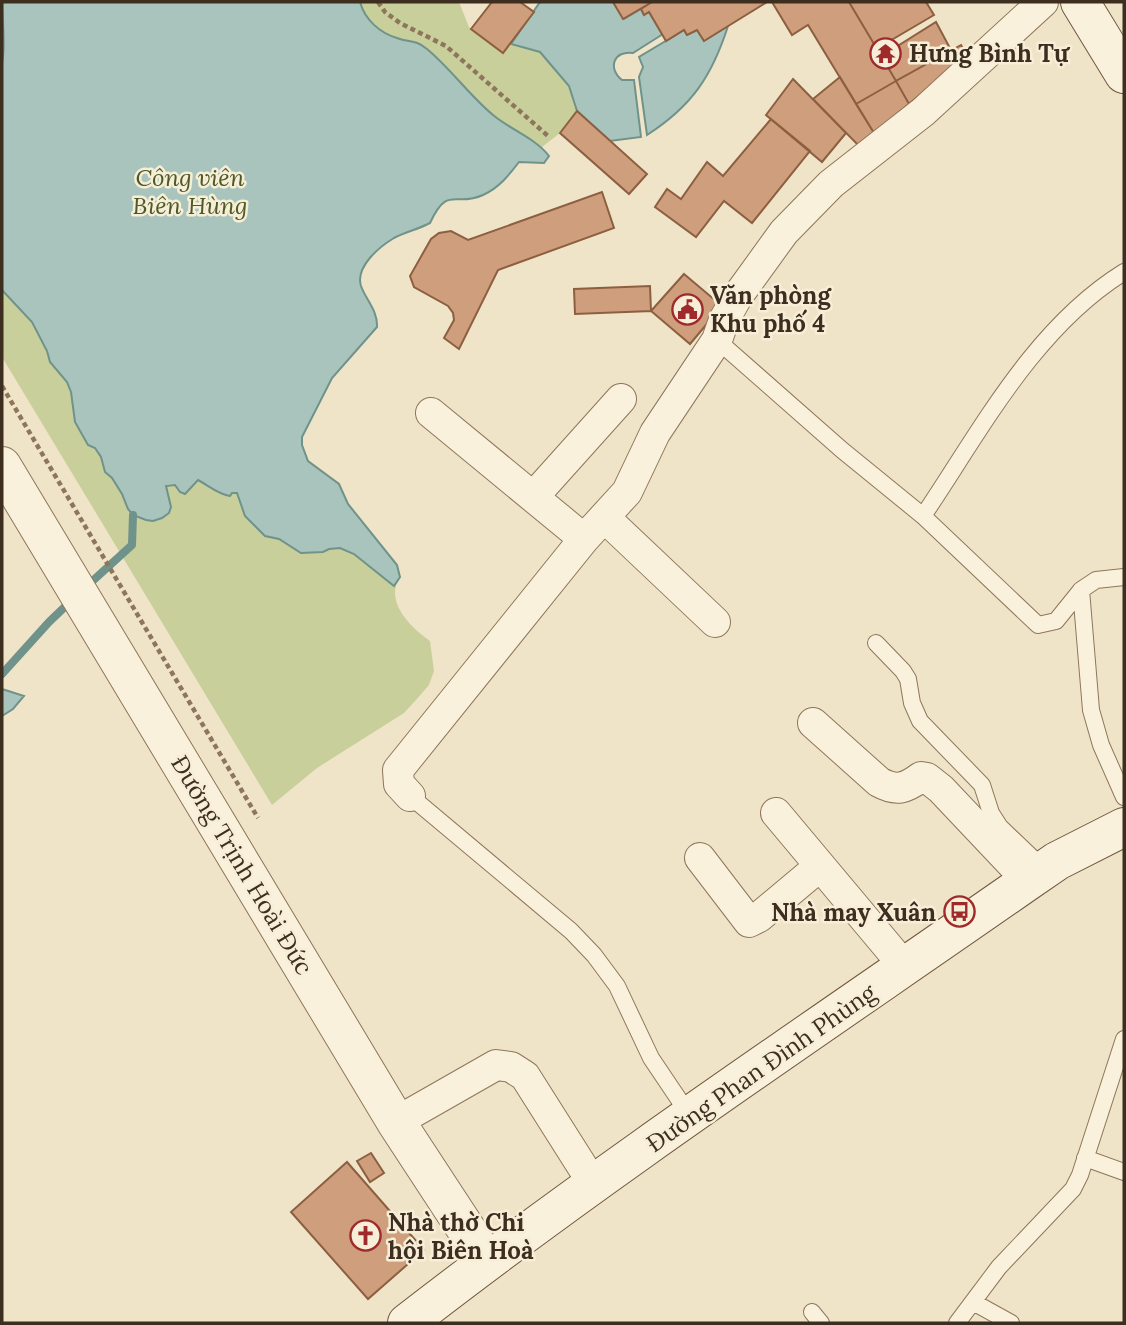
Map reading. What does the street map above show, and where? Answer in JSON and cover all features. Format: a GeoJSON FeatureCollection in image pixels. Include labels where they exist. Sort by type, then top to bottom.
{"type":"FeatureCollection","features":[{"type":"Feature","properties":{"kind":"street"},"geometry":{"type":"LineString","coordinates":[[410,796],[399,784],[398,770],[584,539],[627,492],[655,433],[718,340],[724,320],[744,284],[784,232],[831,184],[923,112],[1043,2]]}},
{"type":"Feature","properties":{"kind":"street"},"geometry":{"type":"LineString","coordinates":[[1080,2],[1119,52]]}},
{"type":"Feature","properties":{"kind":"street"},"geometry":{"type":"LineString","coordinates":[[534,496],[621,400]]}},
{"type":"Feature","properties":{"kind":"street"},"geometry":{"type":"LineString","coordinates":[[431,413],[584,539]]}},
{"type":"Feature","properties":{"kind":"street","name":"Đường Trịnh Hoài Đức"},"geometry":{"type":"LineString","coordinates":[[2,466],[396,1122],[487,1261]]}},
{"type":"Feature","properties":{"kind":"street"},"geometry":{"type":"LineString","coordinates":[[604,517],[715,622]]}},
{"type":"Feature","properties":{"kind":"street"},"geometry":{"type":"LineString","coordinates":[[813,723],[889,788],[902,788],[921,777],[927,778],[1036,875]]}},
{"type":"Feature","properties":{"kind":"street"},"geometry":{"type":"LineString","coordinates":[[776,813],[905,967]]}},
{"type":"Feature","properties":{"kind":"street","name":"Đường Phan Đình Phùng"},"geometry":{"type":"LineString","coordinates":[[407,1323],[487,1261],[690,1116],[1036,875],[1124,827]]}},
{"type":"Feature","properties":{"kind":"street"},"geometry":{"type":"LineString","coordinates":[[700,858],[749,922],[759,917],[820,866]]}},
{"type":"Feature","properties":{"kind":"street"},"geometry":{"type":"LineString","coordinates":[[396,1122],[496,1065],[510,1067],[525,1076],[594,1185]]}},
{"type":"Feature","properties":{"kind":"lane"},"geometry":{"type":"LineString","coordinates":[[923,516],[1004,393],[1027,365],[1071,312],[1124,272]]}},
{"type":"Feature","properties":{"kind":"lane"},"geometry":{"type":"LineString","coordinates":[[718,340],[842,450],[923,516],[1038,625],[1056,621],[1081,590],[1096,580],[1124,577]]}},
{"type":"Feature","properties":{"kind":"lane"},"geometry":{"type":"LineString","coordinates":[[1081,590],[1095,729],[1124,797]]}},
{"type":"Feature","properties":{"kind":"lane"},"geometry":{"type":"LineString","coordinates":[[876,643],[908,679],[914,712],[982,785],[991,813],[1036,875]]}},
{"type":"Feature","properties":{"kind":"lane"},"geometry":{"type":"LineString","coordinates":[[410,796],[571,931],[594,955],[617,986],[651,1058],[690,1116]]}},
{"type":"Feature","properties":{"kind":"lane"},"geometry":{"type":"LineString","coordinates":[[957,1323],[999,1267],[1069,1194],[1080,1175],[1124,1039]]}},
{"type":"Feature","properties":{"kind":"lane"},"geometry":{"type":"LineString","coordinates":[[1085,1158],[1124,1172]]}},
{"type":"Feature","properties":{"kind":"lane"},"geometry":{"type":"LineString","coordinates":[[973,1302],[1011,1323]]}},
{"type":"Feature","properties":{"kind":"path"},"geometry":{"type":"LineString","coordinates":[[378,2],[385,12],[400,23],[446,46],[548,136]]}},
{"type":"Feature","properties":{"kind":"path"},"geometry":{"type":"LineString","coordinates":[[2,386],[258,818]]}},
{"type":"Feature","properties":{"kind":"green space","name":"Công viên Biên Hùng"},"geometry":{"type":"Polygon","coordinates":[[[2,2],[459,2],[469,27],[502,52],[511,44],[540,52],[569,86],[577,111],[560,133],[542,147],[549,156],[544,163],[519,162],[503,181],[489,192],[474,198],[448,200],[436,211],[430,223],[398,236],[382,247],[370,258],[362,272],[361,286],[374,311],[377,327],[332,378],[302,437],[302,445],[308,461],[339,484],[348,504],[397,565],[400,577],[395,595],[397,604],[407,621],[430,641],[434,671],[429,685],[404,713],[317,768],[272,805],[2,357],[2,2]]]}},
{"type":"Feature","properties":{"kind":"water","name":"Công viên Biên Hùng"},"geometry":{"type":"Polygon","coordinates":[[[2,2],[360,2],[369,20],[379,29],[391,36],[423,46],[493,115],[537,144],[549,156],[544,163],[519,162],[499,185],[483,195],[447,200],[436,211],[430,223],[398,236],[370,258],[360,279],[374,311],[377,327],[332,378],[302,437],[308,461],[339,484],[348,504],[397,565],[400,577],[394,586],[354,554],[340,548],[301,553],[279,539],[265,536],[245,516],[237,493],[226,495],[198,480],[185,494],[175,485],[166,486],[171,507],[169,513],[162,518],[146,520],[133,515],[128,509],[122,494],[105,472],[101,457],[95,448],[88,445],[75,422],[67,382],[50,362],[32,322],[2,290],[2,2]]]}},
{"type":"Feature","properties":{"kind":"water"},"geometry":{"type":"Polygon","coordinates":[[[540,2],[613,2],[624,19],[641,9],[644,14],[649,12],[663,34],[633,53],[621,54],[614,65],[622,80],[634,80],[641,137],[610,141],[577,111],[569,86],[540,52],[511,44],[540,2]]]}},
{"type":"Feature","properties":{"kind":"water"},"geometry":{"type":"Polygon","coordinates":[[[728,26],[715,60],[698,88],[676,113],[647,135],[639,77],[643,67],[639,57],[684,30],[687,35],[697,30],[704,41],[728,26]]]}},
{"type":"Feature","properties":{"kind":"water"},"geometry":{"type":"Polygon","coordinates":[[[2,689],[24,696],[13,709],[2,716],[2,689]]]}},
{"type":"Feature","properties":{"kind":"building"},"geometry":{"type":"Polygon","coordinates":[[[492,2],[520,2],[534,12],[503,53],[471,29],[492,2]]]}},
{"type":"Feature","properties":{"kind":"building"},"geometry":{"type":"Polygon","coordinates":[[[613,2],[652,2],[623,19],[613,2]]]}},
{"type":"Feature","properties":{"kind":"building"},"geometry":{"type":"Polygon","coordinates":[[[652,2],[767,2],[704,41],[697,30],[687,35],[684,30],[666,41],[649,12],[644,15],[641,9],[652,2]]]}},
{"type":"Feature","properties":{"kind":"building"},"geometry":{"type":"Polygon","coordinates":[[[772,2],[849,2],[896,81],[856,104],[808,25],[792,35],[772,2]]]}},
{"type":"Feature","properties":{"kind":"building"},"geometry":{"type":"Polygon","coordinates":[[[849,2],[926,2],[934,15],[883,45],[888,52],[936,22],[951,50],[896,81],[849,2]]]}},
{"type":"Feature","properties":{"kind":"building"},"geometry":{"type":"Polygon","coordinates":[[[961,45],[967,56],[909,104],[896,81],[961,45]]]}},
{"type":"Feature","properties":{"kind":"building"},"geometry":{"type":"Polygon","coordinates":[[[840,77],[874,133],[858,145],[813,99],[840,77]]]}},
{"type":"Feature","properties":{"kind":"building"},"geometry":{"type":"Polygon","coordinates":[[[793,79],[846,133],[822,162],[766,115],[793,79]]]}},
{"type":"Feature","properties":{"kind":"building"},"geometry":{"type":"Polygon","coordinates":[[[896,81],[909,104],[874,133],[856,104],[896,81]]]}},
{"type":"Feature","properties":{"kind":"building"},"geometry":{"type":"Polygon","coordinates":[[[577,111],[647,174],[629,194],[560,133],[577,111]]]}},
{"type":"Feature","properties":{"kind":"building"},"geometry":{"type":"Polygon","coordinates":[[[771,119],[810,151],[752,223],[724,201],[696,237],[655,207],[667,189],[681,199],[707,162],[723,176],[771,119]]]}},
{"type":"Feature","properties":{"kind":"building"},"geometry":{"type":"Polygon","coordinates":[[[602,192],[614,228],[498,270],[459,349],[444,338],[454,320],[453,313],[448,306],[414,287],[410,276],[431,239],[439,233],[451,231],[468,240],[602,192]]]}},
{"type":"Feature","properties":{"kind":"building","name":"Văn phòng Khu phố 4"},"geometry":{"type":"Polygon","coordinates":[[[684,274],[722,306],[690,344],[651,311],[684,274]]]}},
{"type":"Feature","properties":{"kind":"building"},"geometry":{"type":"Polygon","coordinates":[[[650,286],[651,311],[575,314],[574,289],[650,286]]]}},
{"type":"Feature","properties":{"kind":"building"},"geometry":{"type":"Polygon","coordinates":[[[371,1153],[384,1173],[370,1182],[357,1161],[371,1153]]]}},
{"type":"Feature","properties":{"kind":"building"},"geometry":{"type":"Polygon","coordinates":[[[347,1162],[424,1250],[368,1299],[291,1212],[347,1162]]]}},
{"type":"Feature","properties":{"kind":"waterway"},"geometry":{"type":"LineString","coordinates":[[87,586],[132,545],[133,515]]}},
{"type":"Feature","properties":{"kind":"waterway"},"geometry":{"type":"LineString","coordinates":[[2,674],[72,600]]}},
{"type":"Feature","properties":{"kind":"place","name":"Hưng Bình Tự"},"geometry":{"type":"Point","coordinates":[886,53]}},
{"type":"Feature","properties":{"kind":"place","name":"Văn phòng Khu phố 4"},"geometry":{"type":"Point","coordinates":[687,309]}},
{"type":"Feature","properties":{"kind":"place","name":"Nhà may Xuân"},"geometry":{"type":"Point","coordinates":[959,912]}},
{"type":"Feature","properties":{"kind":"place","name":"Nhà thờ Chi hội Biên Hoà"},"geometry":{"type":"Point","coordinates":[365,1236]}}]}
